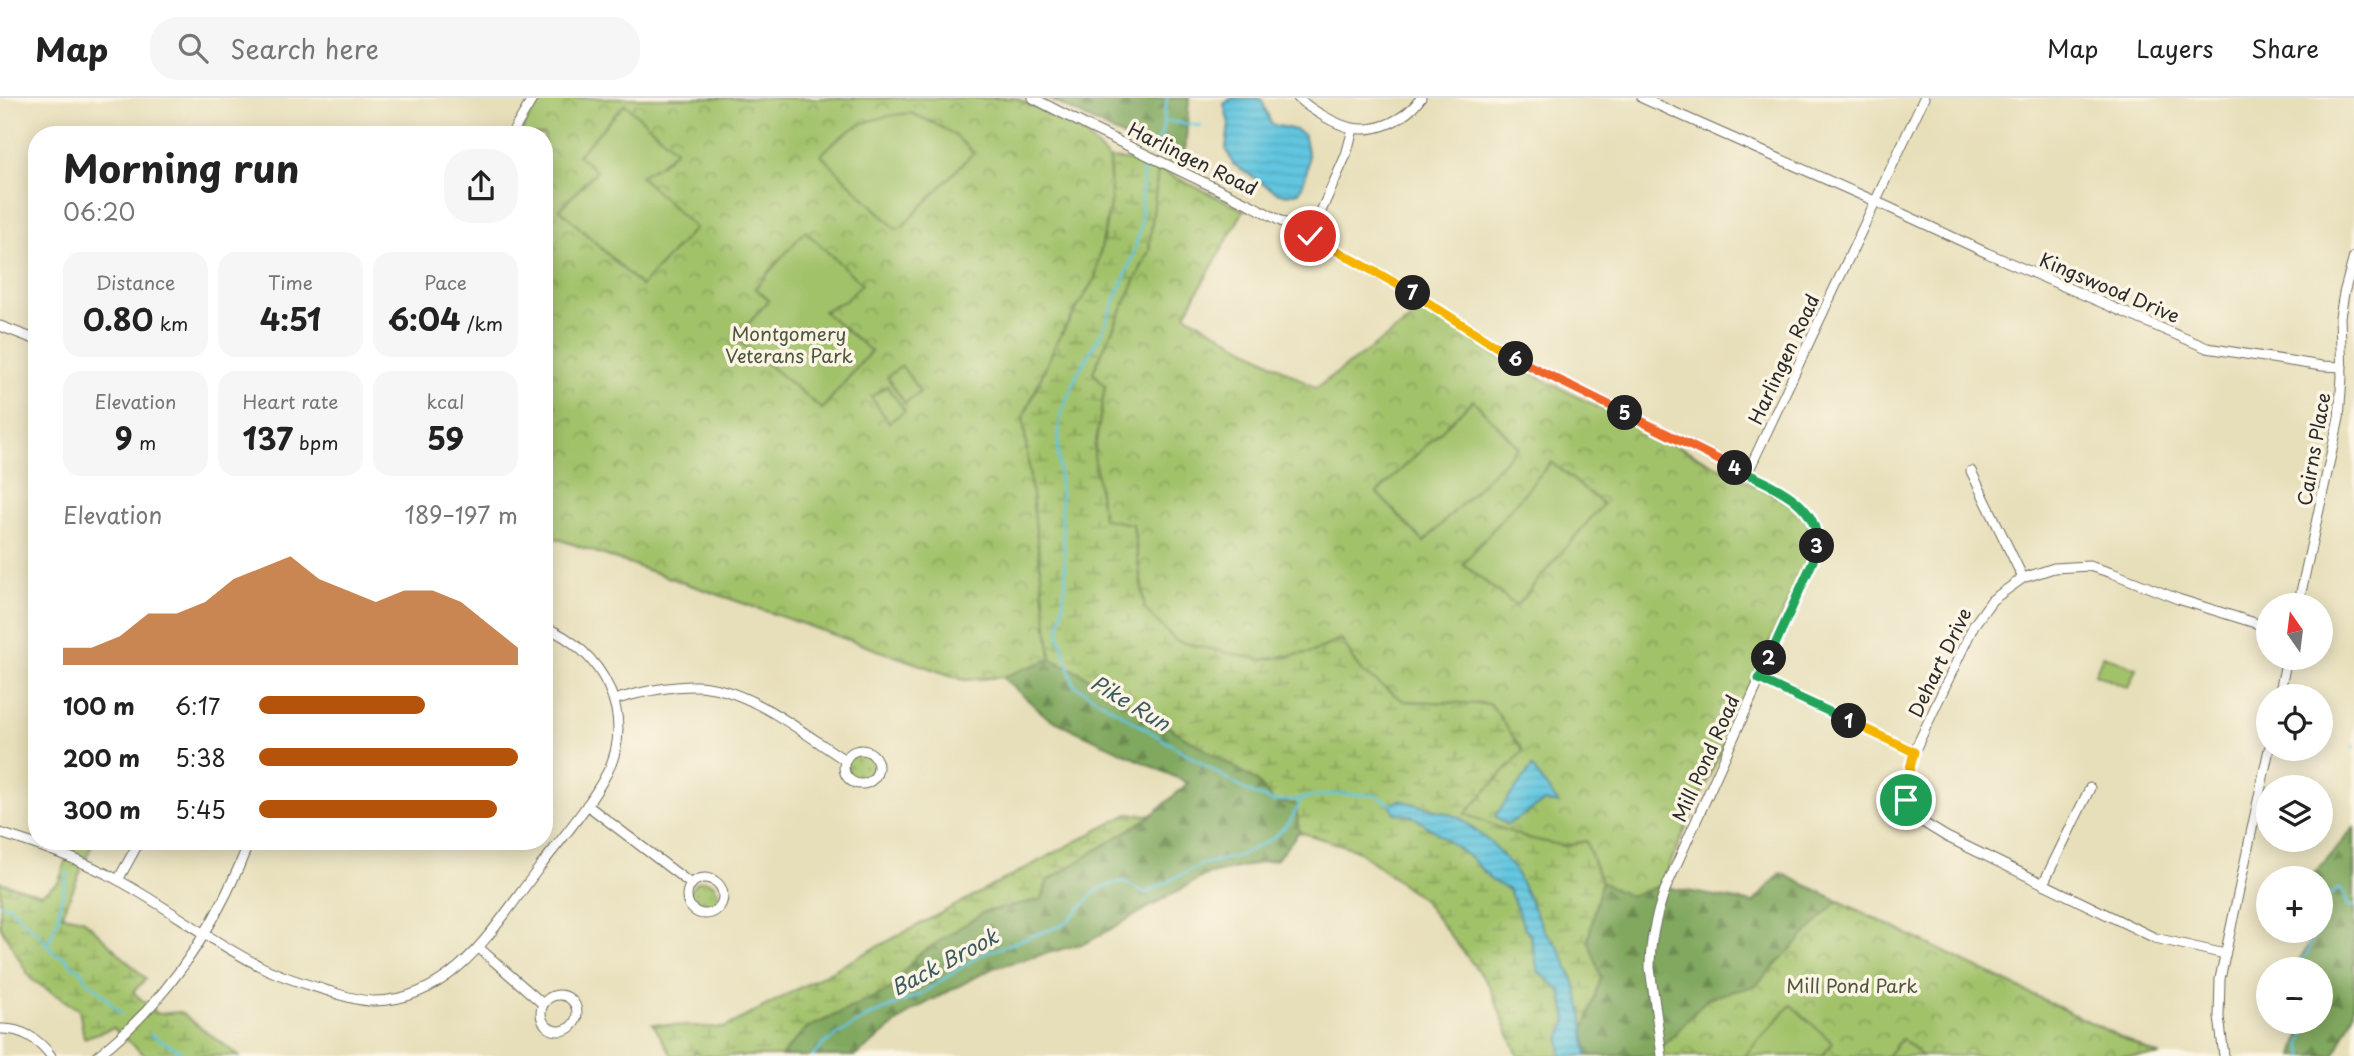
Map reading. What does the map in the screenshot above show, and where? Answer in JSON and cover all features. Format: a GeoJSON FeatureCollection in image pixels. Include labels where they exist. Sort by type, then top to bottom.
{"type":"FeatureCollection","features":[{"type":"Feature","properties":{"kind":"street"},"geometry":{"type":"LineString","coordinates":[[516,126],[533,98]]}},
{"type":"Feature","properties":{"kind":"street","name":"Harlingen Road"},"geometry":{"type":"LineString","coordinates":[[1033,98],[1310,236],[1421,297],[1512,357],[1747,474],[1924,98]]}},
{"type":"Feature","properties":{"kind":"street"},"geometry":{"type":"LineString","coordinates":[[1298,98],[1311,108],[1353,128],[1381,126],[1392,122],[1413,108],[1421,98]]}},
{"type":"Feature","properties":{"kind":"street","name":"Kingswood Drive"},"geometry":{"type":"LineString","coordinates":[[1642,98],[1987,253],[2207,348],[2322,366],[2342,366]]}},
{"type":"Feature","properties":{"kind":"street"},"geometry":{"type":"LineString","coordinates":[[1310,236],[1336,179],[1353,128]]}},
{"type":"Feature","properties":{"kind":"street","name":"Cairns Place"},"geometry":{"type":"LineString","coordinates":[[2301,593],[2339,418],[2342,366],[2340,317],[2354,257]]}},
{"type":"Feature","properties":{"kind":"street"},"geometry":{"type":"LineString","coordinates":[[0,326],[28,337]]}},
{"type":"Feature","properties":{"kind":"street"},"geometry":{"type":"LineString","coordinates":[[1970,471],[2023,578]]}},
{"type":"Feature","properties":{"kind":"street","name":"Mill Pond Road"},"geometry":{"type":"LineString","coordinates":[[1662,1056],[1650,968],[1656,918],[1665,890],[1813,561],[1817,539],[1812,519],[1803,506],[1747,474]]}},
{"type":"Feature","properties":{"kind":"street","name":"Dehart Drive"},"geometry":{"type":"LineString","coordinates":[[2225,954],[2155,938],[1947,837],[1919,821],[1906,800],[1906,784],[1914,752],[1979,617],[1992,600],[2023,578],[2054,568],[2089,566],[2256,624]]}},
{"type":"Feature","properties":{"kind":"street"},"geometry":{"type":"LineString","coordinates":[[51,850],[118,880],[271,971],[350,998],[371,1001],[397,999],[426,990],[445,979],[479,948],[587,805],[608,772],[616,752],[618,723],[607,681],[596,663],[580,647],[553,631]]}},
{"type":"Feature","properties":{"kind":"street"},"geometry":{"type":"LineString","coordinates":[[1759,679],[1914,752]]}},
{"type":"Feature","properties":{"kind":"street"},"geometry":{"type":"LineString","coordinates":[[614,700],[657,689],[695,686],[733,694],[757,704],[845,760]]}},
{"type":"Feature","properties":{"kind":"street"},"geometry":{"type":"LineString","coordinates":[[858,750],[869,751],[877,758],[877,775],[869,783],[851,782],[844,772],[845,760],[848,755],[858,750]]}},
{"type":"Feature","properties":{"kind":"street"},"geometry":{"type":"LineString","coordinates":[[2224,1056],[2219,1004],[2225,954],[2266,761]]}},
{"type":"Feature","properties":{"kind":"street"},"geometry":{"type":"LineString","coordinates":[[2043,884],[2090,788]]}},
{"type":"Feature","properties":{"kind":"street"},"geometry":{"type":"LineString","coordinates":[[587,805],[691,884]]}},
{"type":"Feature","properties":{"kind":"street"},"geometry":{"type":"LineString","coordinates":[[0,833],[28,842]]}},
{"type":"Feature","properties":{"kind":"street"},"geometry":{"type":"LineString","coordinates":[[118,880],[135,850]]}},
{"type":"Feature","properties":{"kind":"street"},"geometry":{"type":"LineString","coordinates":[[97,1056],[157,1000],[206,933],[228,892],[246,850]]}},
{"type":"Feature","properties":{"kind":"street"},"geometry":{"type":"LineString","coordinates":[[701,878],[717,882],[724,898],[719,908],[708,914],[696,912],[691,908],[687,896],[691,884],[701,878]]}},
{"type":"Feature","properties":{"kind":"street"},"geometry":{"type":"LineString","coordinates":[[479,948],[543,1004]]}},
{"type":"Feature","properties":{"kind":"street"},"geometry":{"type":"LineString","coordinates":[[552,996],[569,997],[577,1006],[575,1023],[565,1030],[552,1030],[541,1016],[543,1004],[552,996]]}},
{"type":"Feature","properties":{"kind":"street"},"geometry":{"type":"LineString","coordinates":[[0,1029],[28,1035],[51,1056]]}},
{"type":"Feature","properties":{"kind":"green space","name":"Montgomery Veterans Park"},"geometry":{"type":"Polygon","coordinates":[[[540,98],[1016,98],[1081,131],[1109,159],[1111,199],[1095,278],[1057,341],[1023,418],[1051,659],[1002,677],[964,680],[553,537],[553,126],[524,126],[540,98]]]}},
{"type":"Feature","properties":{"kind":"green space"},"geometry":{"type":"Polygon","coordinates":[[[1048,98],[1189,98],[1184,168],[1048,98]]]}},
{"type":"Feature","properties":{"kind":"green space"},"geometry":{"type":"Polygon","coordinates":[[[625,104],[676,150],[661,164],[640,176],[695,228],[641,286],[560,209],[596,171],[578,155],[625,104]]]}},
{"type":"Feature","properties":{"kind":"green space"},"geometry":{"type":"Polygon","coordinates":[[[910,113],[944,129],[973,153],[902,227],[896,229],[821,155],[850,130],[871,120],[910,113]]]}},
{"type":"Feature","properties":{"kind":"green space"},"geometry":{"type":"Polygon","coordinates":[[[1109,159],[1140,161],[1158,169],[1149,251],[1093,372],[1105,386],[1094,455],[1133,524],[1145,609],[1313,652],[1341,639],[1361,671],[1404,701],[1491,704],[1524,751],[1465,814],[1564,846],[1586,841],[1601,882],[1588,940],[1601,977],[1586,1025],[1567,1056],[1518,1056],[1489,985],[1421,898],[1355,849],[1299,832],[1296,804],[1274,802],[1257,781],[1079,672],[1051,659],[1023,418],[1057,341],[1095,278],[1111,199],[1109,159]]]}},
{"type":"Feature","properties":{"kind":"green space"},"geometry":{"type":"Polygon","coordinates":[[[1158,169],[1244,210],[1185,314],[1316,388],[1428,307],[1494,355],[1790,503],[1801,514],[1810,532],[1809,555],[1660,886],[1629,896],[1601,882],[1586,841],[1564,846],[1523,837],[1465,814],[1523,751],[1491,704],[1404,701],[1361,671],[1341,639],[1313,652],[1261,660],[1176,641],[1145,609],[1133,524],[1103,519],[1094,455],[1105,386],[1093,372],[1149,251],[1158,169]]]}},
{"type":"Feature","properties":{"kind":"green space"},"geometry":{"type":"Polygon","coordinates":[[[805,231],[862,284],[845,301],[823,311],[871,351],[822,409],[736,338],[769,300],[755,288],[805,231]]]}},
{"type":"Feature","properties":{"kind":"green space"},"geometry":{"type":"Polygon","coordinates":[[[553,337],[1051,659],[1079,672],[1257,781],[1274,802],[1297,804],[1299,832],[1277,859],[1206,875],[1088,942],[993,968],[913,1010],[856,1056],[781,1056],[805,1029],[891,989],[916,956],[984,912],[1042,899],[1047,881],[1152,815],[1188,783],[1048,718],[1002,677],[964,680],[553,537],[553,337]]]}},
{"type":"Feature","properties":{"kind":"green space"},"geometry":{"type":"Polygon","coordinates":[[[902,366],[920,392],[905,403],[887,377],[902,366]]]}},
{"type":"Feature","properties":{"kind":"green space"},"geometry":{"type":"Polygon","coordinates":[[[887,386],[905,411],[889,422],[871,397],[887,386]]]}},
{"type":"Feature","properties":{"kind":"green space"},"geometry":{"type":"Polygon","coordinates":[[[1473,400],[1518,447],[1424,542],[1377,493],[1473,400]]]}},
{"type":"Feature","properties":{"kind":"green space"},"geometry":{"type":"Polygon","coordinates":[[[1680,447],[1774,496],[1653,888],[1660,886],[1753,903],[1781,873],[2160,1056],[1775,996],[1708,998],[1654,1056],[1567,1056],[1601,977],[1588,941],[1601,882],[1649,482],[1680,447]]]}},
{"type":"Feature","properties":{"kind":"green space"},"geometry":{"type":"Polygon","coordinates":[[[1551,462],[1603,504],[1516,606],[1463,564],[1551,462]]]}},
{"type":"Feature","properties":{"kind":"green space"},"geometry":{"type":"Polygon","coordinates":[[[2103,655],[2136,668],[2128,688],[2095,674],[2103,655]]]}},
{"type":"Feature","properties":{"kind":"green space"},"geometry":{"type":"Polygon","coordinates":[[[860,753],[869,757],[873,766],[869,775],[860,779],[851,775],[847,766],[851,757],[860,753]]]}},
{"type":"Feature","properties":{"kind":"green space"},"geometry":{"type":"Polygon","coordinates":[[[1128,814],[1152,815],[1047,881],[1042,899],[984,912],[916,956],[891,989],[805,1029],[781,1056],[701,1056],[695,1051],[693,1056],[672,1056],[653,1024],[724,1028],[1128,814]]]}},
{"type":"Feature","properties":{"kind":"green space"},"geometry":{"type":"Polygon","coordinates":[[[2354,828],[2354,1012],[2334,1056],[2294,1056],[2300,1034],[2333,1034],[2333,957],[2301,957],[2310,943],[2333,943],[2333,866],[2321,866],[2354,828]]]}},
{"type":"Feature","properties":{"kind":"green space"},"geometry":{"type":"Polygon","coordinates":[[[69,850],[90,850],[62,915],[83,919],[146,979],[133,992],[158,1014],[180,1012],[239,1056],[146,1056],[113,1028],[84,1038],[79,1010],[31,979],[0,926],[0,882],[41,894],[59,882],[69,850]]]}},
{"type":"Feature","properties":{"kind":"green space"},"geometry":{"type":"Polygon","coordinates":[[[704,881],[714,885],[718,895],[714,905],[704,909],[694,905],[690,895],[694,885],[704,881]]]}},
{"type":"Feature","properties":{"kind":"green space","name":"Mill Pond Park"},"geometry":{"type":"Polygon","coordinates":[[[1838,901],[2160,1056],[1654,1056],[1708,998],[1755,986],[1838,901]]]}},
{"type":"Feature","properties":{"kind":"green space"},"geometry":{"type":"Polygon","coordinates":[[[1791,1005],[1833,1043],[1822,1056],[1744,1056],[1791,1005]]]}},
{"type":"Feature","properties":{"kind":"green space"},"geometry":{"type":"Polygon","coordinates":[[[1902,1038],[1922,1056],[1887,1056],[1902,1038]]]}},
{"type":"Feature","properties":{"kind":"water"},"geometry":{"type":"Polygon","coordinates":[[[1232,98],[1262,100],[1271,124],[1304,135],[1308,164],[1299,192],[1288,195],[1276,192],[1233,164],[1226,148],[1229,124],[1224,104],[1232,98]]]}},
{"type":"Feature","properties":{"kind":"water"},"geometry":{"type":"Polygon","coordinates":[[[1532,767],[1559,804],[1544,802],[1507,825],[1495,816],[1532,767]]]}},
{"type":"Feature","properties":{"kind":"water"},"geometry":{"type":"Polygon","coordinates":[[[1400,800],[1459,817],[1492,844],[1514,868],[1545,932],[1559,948],[1576,987],[1582,1011],[1587,1056],[1561,1056],[1560,1039],[1567,1020],[1561,991],[1538,971],[1530,934],[1525,929],[1509,890],[1492,881],[1472,859],[1412,816],[1395,813],[1390,805],[1400,800]]]}},
{"type":"Feature","properties":{"kind":"waterway","name":"Pike Run"},"geometry":{"type":"LineString","coordinates":[[1152,154],[1162,133],[1167,98]]}},
{"type":"Feature","properties":{"kind":"waterway"},"geometry":{"type":"LineString","coordinates":[[1166,121],[1201,126]]}},
{"type":"Feature","properties":{"kind":"waterway","name":"Pike Run"},"geometry":{"type":"LineString","coordinates":[[1149,160],[1143,173],[1141,226],[1132,259],[1102,332],[1078,373],[1060,416],[1058,452],[1066,580],[1059,634],[1074,685],[1247,791],[1274,802],[1334,794],[1375,795],[1392,805]]}},
{"type":"Feature","properties":{"kind":"waterway","name":"Back Brook"},"geometry":{"type":"LineString","coordinates":[[813,1056],[825,1043],[865,1018],[921,994],[980,955],[1065,924],[1098,889],[1123,881],[1145,893],[1203,864],[1239,856],[1272,839],[1290,822],[1301,800]]}},
{"type":"Feature","properties":{"kind":"waterway"},"geometry":{"type":"LineString","coordinates":[[47,946],[59,916],[68,872]]}},
{"type":"Feature","properties":{"kind":"waterway"},"geometry":{"type":"LineString","coordinates":[[2333,893],[2338,889],[2344,893],[2348,906],[2354,906]]}},
{"type":"Feature","properties":{"kind":"waterway"},"geometry":{"type":"LineString","coordinates":[[0,904],[10,906],[55,954],[66,958],[72,966],[81,970],[88,982],[121,1014]]}},
{"type":"Feature","properties":{"kind":"waterway"},"geometry":{"type":"LineString","coordinates":[[2304,957],[2311,943]]}},
{"type":"Feature","properties":{"kind":"waterway"},"geometry":{"type":"LineString","coordinates":[[150,1034],[189,1056]]}},
{"type":"Feature","properties":{"kind":"waterway"},"geometry":{"type":"LineString","coordinates":[[2304,1034],[2301,1044],[2304,1056]]}},
{"type":"Feature","properties":{"kind":"route"},"geometry":{"type":"LineString","coordinates":[[1310,236],[1421,297],[1512,357],[1765,482],[1803,506],[1815,526],[1816,551],[1759,679],[1914,752],[1906,784],[1906,800]]}}]}
